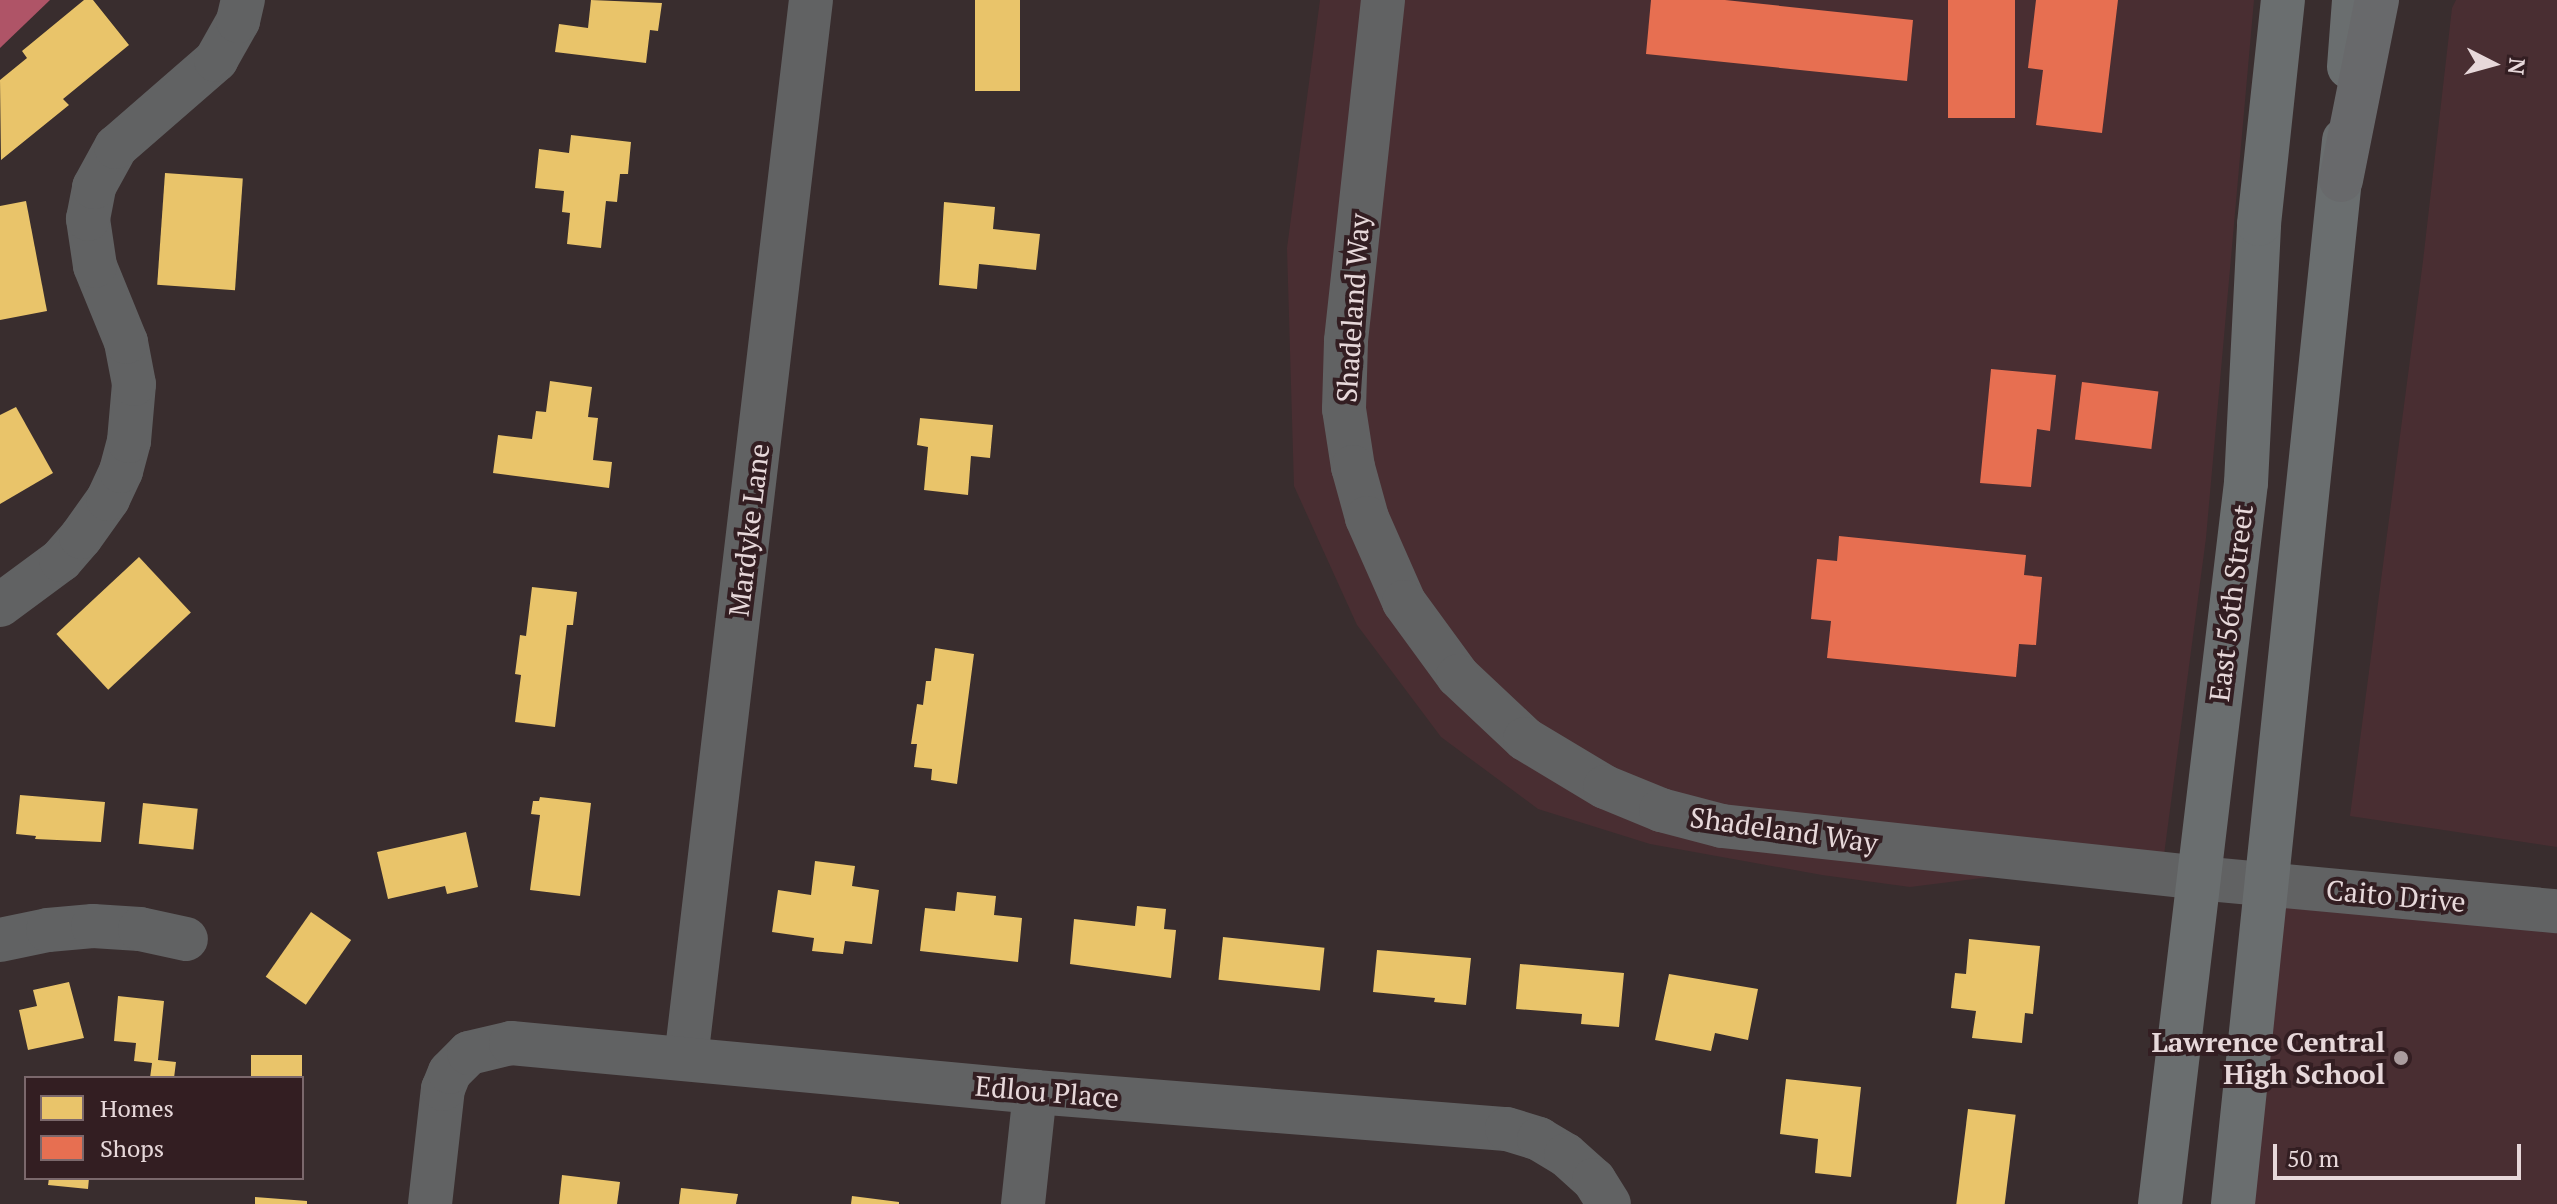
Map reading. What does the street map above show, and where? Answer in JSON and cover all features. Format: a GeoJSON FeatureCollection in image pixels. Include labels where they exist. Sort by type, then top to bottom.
{"type":"FeatureCollection","features":[{"type":"Feature","properties":{"kind":"highway"},"geometry":{"type":"LineString","coordinates":[[2341,180],[2377,0]]}},
{"type":"Feature","properties":{"kind":"main road","name":"East 56th Street"},"geometry":{"type":"LineString","coordinates":[[2233,1204],[2233,881],[2246,483],[2259,224],[2283,0]]}},
{"type":"Feature","properties":{"kind":"main road","name":"East 56th Street"},"geometry":{"type":"LineString","coordinates":[[2160,1204],[2233,881],[2341,180],[2354,0]]}},
{"type":"Feature","properties":{"kind":"street"},"geometry":{"type":"LineString","coordinates":[[0,605],[61,560],[81,537],[108,499],[129,441],[134,384],[126,342],[95,266],[88,219],[94,187],[121,141],[216,60],[238,21],[243,0]]}},
{"type":"Feature","properties":{"kind":"street","name":"Mardyke Lane"},"geometry":{"type":"LineString","coordinates":[[686,1059],[811,0]]}},
{"type":"Feature","properties":{"kind":"street","name":"Shadeland Way"},"geometry":{"type":"LineString","coordinates":[[1383,0],[1346,341],[1345,419],[1357,489],[1390,575],[1429,641],[1458,676],[1502,720],[1550,757],[1605,787],[1690,819],[1741,828],[2233,881]]}},
{"type":"Feature","properties":{"kind":"street","name":"Caito Drive"},"geometry":{"type":"LineString","coordinates":[[2233,881],[2557,911]]}},
{"type":"Feature","properties":{"kind":"street"},"geometry":{"type":"LineString","coordinates":[[0,940],[48,930],[93,926],[140,929],[186,939]]}},
{"type":"Feature","properties":{"kind":"street","name":"Edlou Place"},"geometry":{"type":"LineString","coordinates":[[430,1204],[443,1089],[450,1072],[462,1059],[486,1046],[511,1043],[1035,1092],[1507,1129],[1539,1139],[1566,1155],[1594,1180],[1609,1204]]}},
{"type":"Feature","properties":{"kind":"street"},"geometry":{"type":"LineString","coordinates":[[1023,1204],[1035,1092]]}},
{"type":"Feature","properties":{"kind":"shaded area"},"geometry":{"type":"Polygon","coordinates":[[[0,0],[50,0],[0,48],[0,0]]]}},
{"type":"Feature","properties":{"kind":"shaded area"},"geometry":{"type":"Polygon","coordinates":[[[1320,0],[2254,0],[2206,538],[2164,855],[1910,887],[1822,875],[1650,844],[1538,809],[1441,737],[1357,625],[1294,486],[1287,248],[1320,0]]]}},
{"type":"Feature","properties":{"kind":"shaded area"},"geometry":{"type":"Polygon","coordinates":[[[2456,0],[2557,0],[2557,847],[2350,816],[2423,261],[2452,8],[2456,0]]]}},
{"type":"Feature","properties":{"kind":"shaded area","name":"Lawrence Central High School"},"geometry":{"type":"Polygon","coordinates":[[[2266,884],[2557,911],[2557,1204],[2229,1204],[2266,884]]]}},
{"type":"Feature","properties":{"kind":"building: Homes"},"geometry":{"type":"Polygon","coordinates":[[[84,0],[93,0],[129,45],[63,99],[69,105],[1,160],[0,80],[27,58],[22,51],[84,0]]]}},
{"type":"Feature","properties":{"kind":"building: Homes"},"geometry":{"type":"Polygon","coordinates":[[[591,0],[662,3],[658,31],[650,30],[646,63],[555,52],[559,24],[588,28],[591,0]]]}},
{"type":"Feature","properties":{"kind":"building: Homes"},"geometry":{"type":"Polygon","coordinates":[[[975,0],[1020,0],[1020,91],[975,91],[975,0]]]}},
{"type":"Feature","properties":{"kind":"building: Homes"},"geometry":{"type":"Polygon","coordinates":[[[571,135],[631,142],[628,174],[620,174],[617,202],[606,201],[601,248],[567,244],[570,213],[562,212],[564,191],[535,188],[539,149],[569,153],[571,135]]]}},
{"type":"Feature","properties":{"kind":"building: Homes"},"geometry":{"type":"Polygon","coordinates":[[[165,173],[243,178],[235,290],[157,285],[165,173]]]}},
{"type":"Feature","properties":{"kind":"building: Homes"},"geometry":{"type":"Polygon","coordinates":[[[26,201],[47,311],[0,320],[0,206],[26,201]]]}},
{"type":"Feature","properties":{"kind":"building: Homes"},"geometry":{"type":"Polygon","coordinates":[[[944,202],[995,207],[993,229],[1040,234],[1036,270],[979,264],[977,289],[939,285],[944,202]]]}},
{"type":"Feature","properties":{"kind":"building: Homes"},"geometry":{"type":"Polygon","coordinates":[[[550,381],[592,387],[588,417],[598,418],[593,460],[612,462],[609,488],[493,473],[498,435],[532,439],[536,411],[546,412],[550,381]]]}},
{"type":"Feature","properties":{"kind":"building: Homes"},"geometry":{"type":"Polygon","coordinates":[[[16,407],[53,473],[0,504],[0,415],[16,407]]]}},
{"type":"Feature","properties":{"kind":"building: Homes"},"geometry":{"type":"Polygon","coordinates":[[[920,418],[993,425],[990,458],[971,456],[968,495],[924,490],[928,447],[917,445],[920,418]]]}},
{"type":"Feature","properties":{"kind":"building: Homes"},"geometry":{"type":"Polygon","coordinates":[[[139,557],[191,613],[108,690],[56,634],[139,557]]]}},
{"type":"Feature","properties":{"kind":"building: Homes"},"geometry":{"type":"Polygon","coordinates":[[[532,587],[577,592],[573,625],[567,625],[555,727],[515,722],[521,675],[515,674],[520,635],[526,636],[532,587]]]}},
{"type":"Feature","properties":{"kind":"building: Homes"},"geometry":{"type":"Polygon","coordinates":[[[935,648],[974,654],[957,784],[931,780],[932,769],[914,767],[917,744],[911,744],[917,704],[923,705],[926,681],[931,681],[935,648]]]}},
{"type":"Feature","properties":{"kind":"building: Homes"},"geometry":{"type":"Polygon","coordinates":[[[20,795],[105,802],[101,842],[35,839],[36,836],[16,834],[20,795]]]}},
{"type":"Feature","properties":{"kind":"building: Homes"},"geometry":{"type":"Polygon","coordinates":[[[540,797],[591,803],[580,896],[530,890],[540,815],[531,814],[533,801],[539,801],[540,797]]]}},
{"type":"Feature","properties":{"kind":"building: Homes"},"geometry":{"type":"Polygon","coordinates":[[[143,803],[198,809],[193,850],[139,844],[143,803]]]}},
{"type":"Feature","properties":{"kind":"building: Homes"},"geometry":{"type":"Polygon","coordinates":[[[466,832],[478,887],[447,894],[445,886],[388,899],[377,852],[466,832]]]}},
{"type":"Feature","properties":{"kind":"building: Homes"},"geometry":{"type":"Polygon","coordinates":[[[815,861],[855,866],[852,886],[879,890],[872,944],[845,941],[843,954],[812,951],[814,938],[772,932],[778,890],[811,895],[815,861]]]}},
{"type":"Feature","properties":{"kind":"building: Homes"},"geometry":{"type":"Polygon","coordinates":[[[957,892],[996,896],[994,915],[1022,918],[1018,962],[920,951],[925,908],[955,911],[957,892]]]}},
{"type":"Feature","properties":{"kind":"building: Homes"},"geometry":{"type":"Polygon","coordinates":[[[1137,906],[1166,909],[1164,929],[1176,930],[1171,978],[1070,964],[1074,919],[1135,926],[1137,906]]]}},
{"type":"Feature","properties":{"kind":"building: Homes"},"geometry":{"type":"Polygon","coordinates":[[[311,912],[351,940],[306,1005],[266,977],[311,912]]]}},
{"type":"Feature","properties":{"kind":"building: Homes"},"geometry":{"type":"Polygon","coordinates":[[[1223,937],[1324,948],[1320,990],[1219,980],[1223,937]]]}},
{"type":"Feature","properties":{"kind":"building: Homes"},"geometry":{"type":"Polygon","coordinates":[[[1969,939],[2040,946],[2033,1014],[2025,1013],[2022,1043],[1972,1038],[1976,1011],[1951,1008],[1955,973],[1966,974],[1969,939]]]}},
{"type":"Feature","properties":{"kind":"building: Homes"},"geometry":{"type":"Polygon","coordinates":[[[1377,950],[1471,958],[1466,1005],[1434,1002],[1435,998],[1373,992],[1377,950]]]}},
{"type":"Feature","properties":{"kind":"building: Homes"},"geometry":{"type":"Polygon","coordinates":[[[1520,964],[1624,973],[1619,1027],[1581,1024],[1582,1014],[1516,1009],[1520,964]]]}},
{"type":"Feature","properties":{"kind":"building: Homes"},"geometry":{"type":"Polygon","coordinates":[[[1669,974],[1758,989],[1748,1040],[1715,1033],[1711,1051],[1655,1040],[1669,974]]]}},
{"type":"Feature","properties":{"kind":"building: Homes"},"geometry":{"type":"Polygon","coordinates":[[[69,982],[84,1038],[28,1050],[19,1010],[37,1006],[33,990],[69,982]]]}},
{"type":"Feature","properties":{"kind":"building: Homes"},"geometry":{"type":"Polygon","coordinates":[[[118,996],[164,1001],[158,1060],[176,1062],[174,1076],[150,1076],[152,1063],[134,1061],[136,1043],[114,1041],[118,996]]]}},
{"type":"Feature","properties":{"kind":"building: Homes"},"geometry":{"type":"Polygon","coordinates":[[[251,1055],[302,1055],[302,1076],[251,1076],[251,1055]]]}},
{"type":"Feature","properties":{"kind":"building: Homes"},"geometry":{"type":"Polygon","coordinates":[[[1786,1079],[1861,1087],[1851,1177],[1815,1173],[1818,1139],[1780,1134],[1786,1079]]]}},
{"type":"Feature","properties":{"kind":"building: Homes"},"geometry":{"type":"Polygon","coordinates":[[[1968,1109],[2016,1115],[2005,1204],[1956,1204],[1968,1109]]]}},
{"type":"Feature","properties":{"kind":"building: Homes"},"geometry":{"type":"Polygon","coordinates":[[[562,1175],[620,1182],[617,1204],[559,1204],[562,1175]]]}},
{"type":"Feature","properties":{"kind":"building: Homes"},"geometry":{"type":"Polygon","coordinates":[[[49,1180],[89,1180],[88,1189],[48,1185],[49,1180]]]}},
{"type":"Feature","properties":{"kind":"building: Homes"},"geometry":{"type":"Polygon","coordinates":[[[681,1188],[738,1194],[736,1204],[679,1204],[681,1188]]]}},
{"type":"Feature","properties":{"kind":"building: Homes"},"geometry":{"type":"Polygon","coordinates":[[[852,1196],[899,1202],[899,1204],[851,1204],[852,1196]]]}},
{"type":"Feature","properties":{"kind":"building: Homes"},"geometry":{"type":"Polygon","coordinates":[[[255,1197],[307,1201],[307,1204],[255,1204],[255,1197]]]}},
{"type":"Feature","properties":{"kind":"building: Shops"},"geometry":{"type":"Polygon","coordinates":[[[1651,0],[1725,0],[1913,20],[1907,81],[1646,54],[1651,0]]]}},
{"type":"Feature","properties":{"kind":"building: Shops"},"geometry":{"type":"Polygon","coordinates":[[[1948,0],[2015,0],[2015,118],[1948,118],[1948,0]]]}},
{"type":"Feature","properties":{"kind":"building: Shops"},"geometry":{"type":"Polygon","coordinates":[[[2036,0],[2118,0],[2102,133],[2036,125],[2043,70],[2028,68],[2036,0]]]}},
{"type":"Feature","properties":{"kind":"building: Shops"},"geometry":{"type":"Polygon","coordinates":[[[1991,369],[2056,375],[2050,431],[2037,429],[2031,487],[1980,483],[1991,369]]]}},
{"type":"Feature","properties":{"kind":"building: Shops"},"geometry":{"type":"Polygon","coordinates":[[[2082,382],[2158,391],[2151,449],[2075,440],[2082,382]]]}},
{"type":"Feature","properties":{"kind":"building: Shops"},"geometry":{"type":"Polygon","coordinates":[[[1839,536],[2026,555],[2024,575],[2042,577],[2036,645],[2019,644],[2016,677],[1827,658],[1831,621],[1811,619],[1817,559],[1837,561],[1839,536]]]}},
{"type":"Feature","properties":{"kind":"place","name":"Lawrence Central High School"},"geometry":{"type":"Point","coordinates":[2401,1058]}}]}
